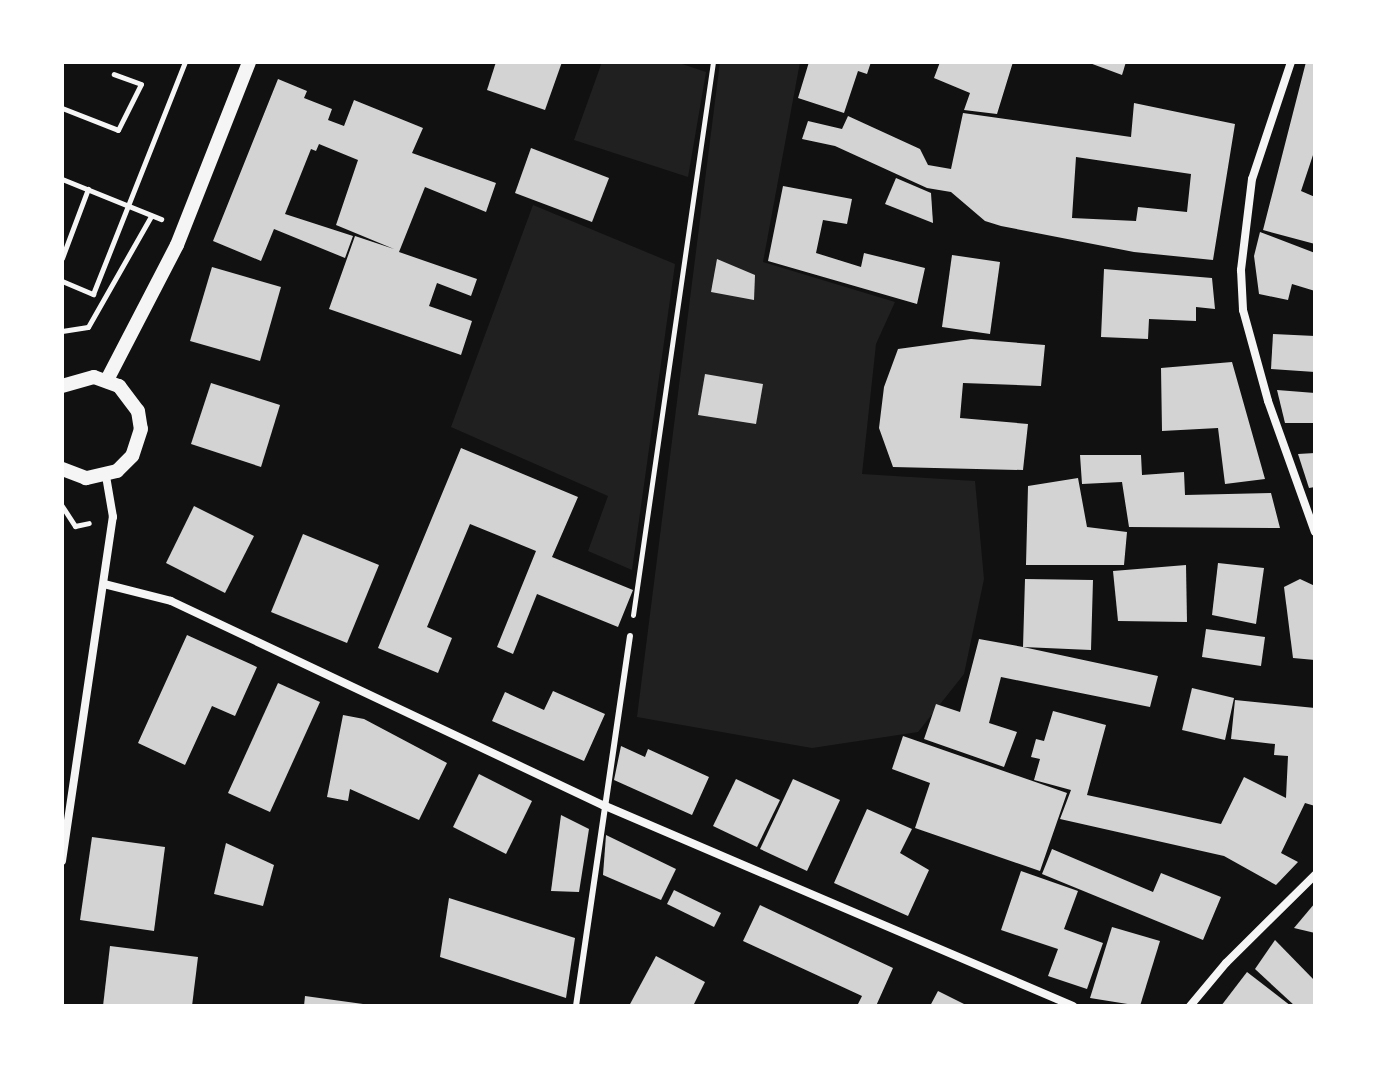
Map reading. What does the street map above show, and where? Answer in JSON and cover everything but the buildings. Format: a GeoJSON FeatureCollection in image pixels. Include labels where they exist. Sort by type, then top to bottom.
{"type":"FeatureCollection","features":[{"type":"Feature","properties":{"kind":"street"},"geometry":{"type":"LineString","coordinates":[[107,380],[184,227],[249,62]]}},
{"type":"Feature","properties":{"kind":"street"},"geometry":{"type":"LineString","coordinates":[[1291,62],[1252,179],[1241,270],[1243,310],[1268,401],[1315,532]]}},
{"type":"Feature","properties":{"kind":"street"},"geometry":{"type":"LineString","coordinates":[[62,386],[81,378],[107,380],[130,396],[141,429],[132,456],[106,476],[86,478],[62,469]]}},
{"type":"Feature","properties":{"kind":"street"},"geometry":{"type":"LineString","coordinates":[[62,861],[113,517],[106,476]]}},
{"type":"Feature","properties":{"kind":"street"},"geometry":{"type":"LineString","coordinates":[[104,584],[171,601],[603,805],[1073,1006]]}},
{"type":"Feature","properties":{"kind":"street"},"geometry":{"type":"LineString","coordinates":[[1190,1006],[1226,963],[1315,875]]}},
{"type":"Feature","properties":{"kind":"lane"},"geometry":{"type":"LineString","coordinates":[[576,1006],[630,636]]}},
{"type":"Feature","properties":{"kind":"path"},"geometry":{"type":"LineString","coordinates":[[62,281],[93,294],[185,62]]}},
{"type":"Feature","properties":{"kind":"path"},"geometry":{"type":"LineString","coordinates":[[630,636],[713,62]]}},
{"type":"Feature","properties":{"kind":"path"},"geometry":{"type":"LineString","coordinates":[[62,108],[118,130],[141,84],[114,74]]}},
{"type":"Feature","properties":{"kind":"path"},"geometry":{"type":"LineString","coordinates":[[62,179],[184,227]]}},
{"type":"Feature","properties":{"kind":"path"},"geometry":{"type":"LineString","coordinates":[[62,258],[88,189]]}},
{"type":"Feature","properties":{"kind":"path"},"geometry":{"type":"LineString","coordinates":[[62,331],[88,327],[151,216]]}},
{"type":"Feature","properties":{"kind":"path"},"geometry":{"type":"LineString","coordinates":[[62,506],[75,526],[113,517]]}},
{"type":"Feature","properties":{"kind":"shaded area"},"geometry":{"type":"Polygon","coordinates":[[[602,62],[676,62],[706,72],[688,177],[574,140],[602,62]]]}},
{"type":"Feature","properties":{"kind":"shaded area"},"geometry":{"type":"Polygon","coordinates":[[[720,62],[800,62],[763,262],[895,302],[876,344],[862,474],[975,481],[984,579],[964,674],[918,732],[812,748],[637,717],[720,62]]]}},
{"type":"Feature","properties":{"kind":"shaded area"},"geometry":{"type":"Polygon","coordinates":[[[533,205],[675,264],[632,570],[588,551],[608,496],[451,427],[533,205]]]}}]}
